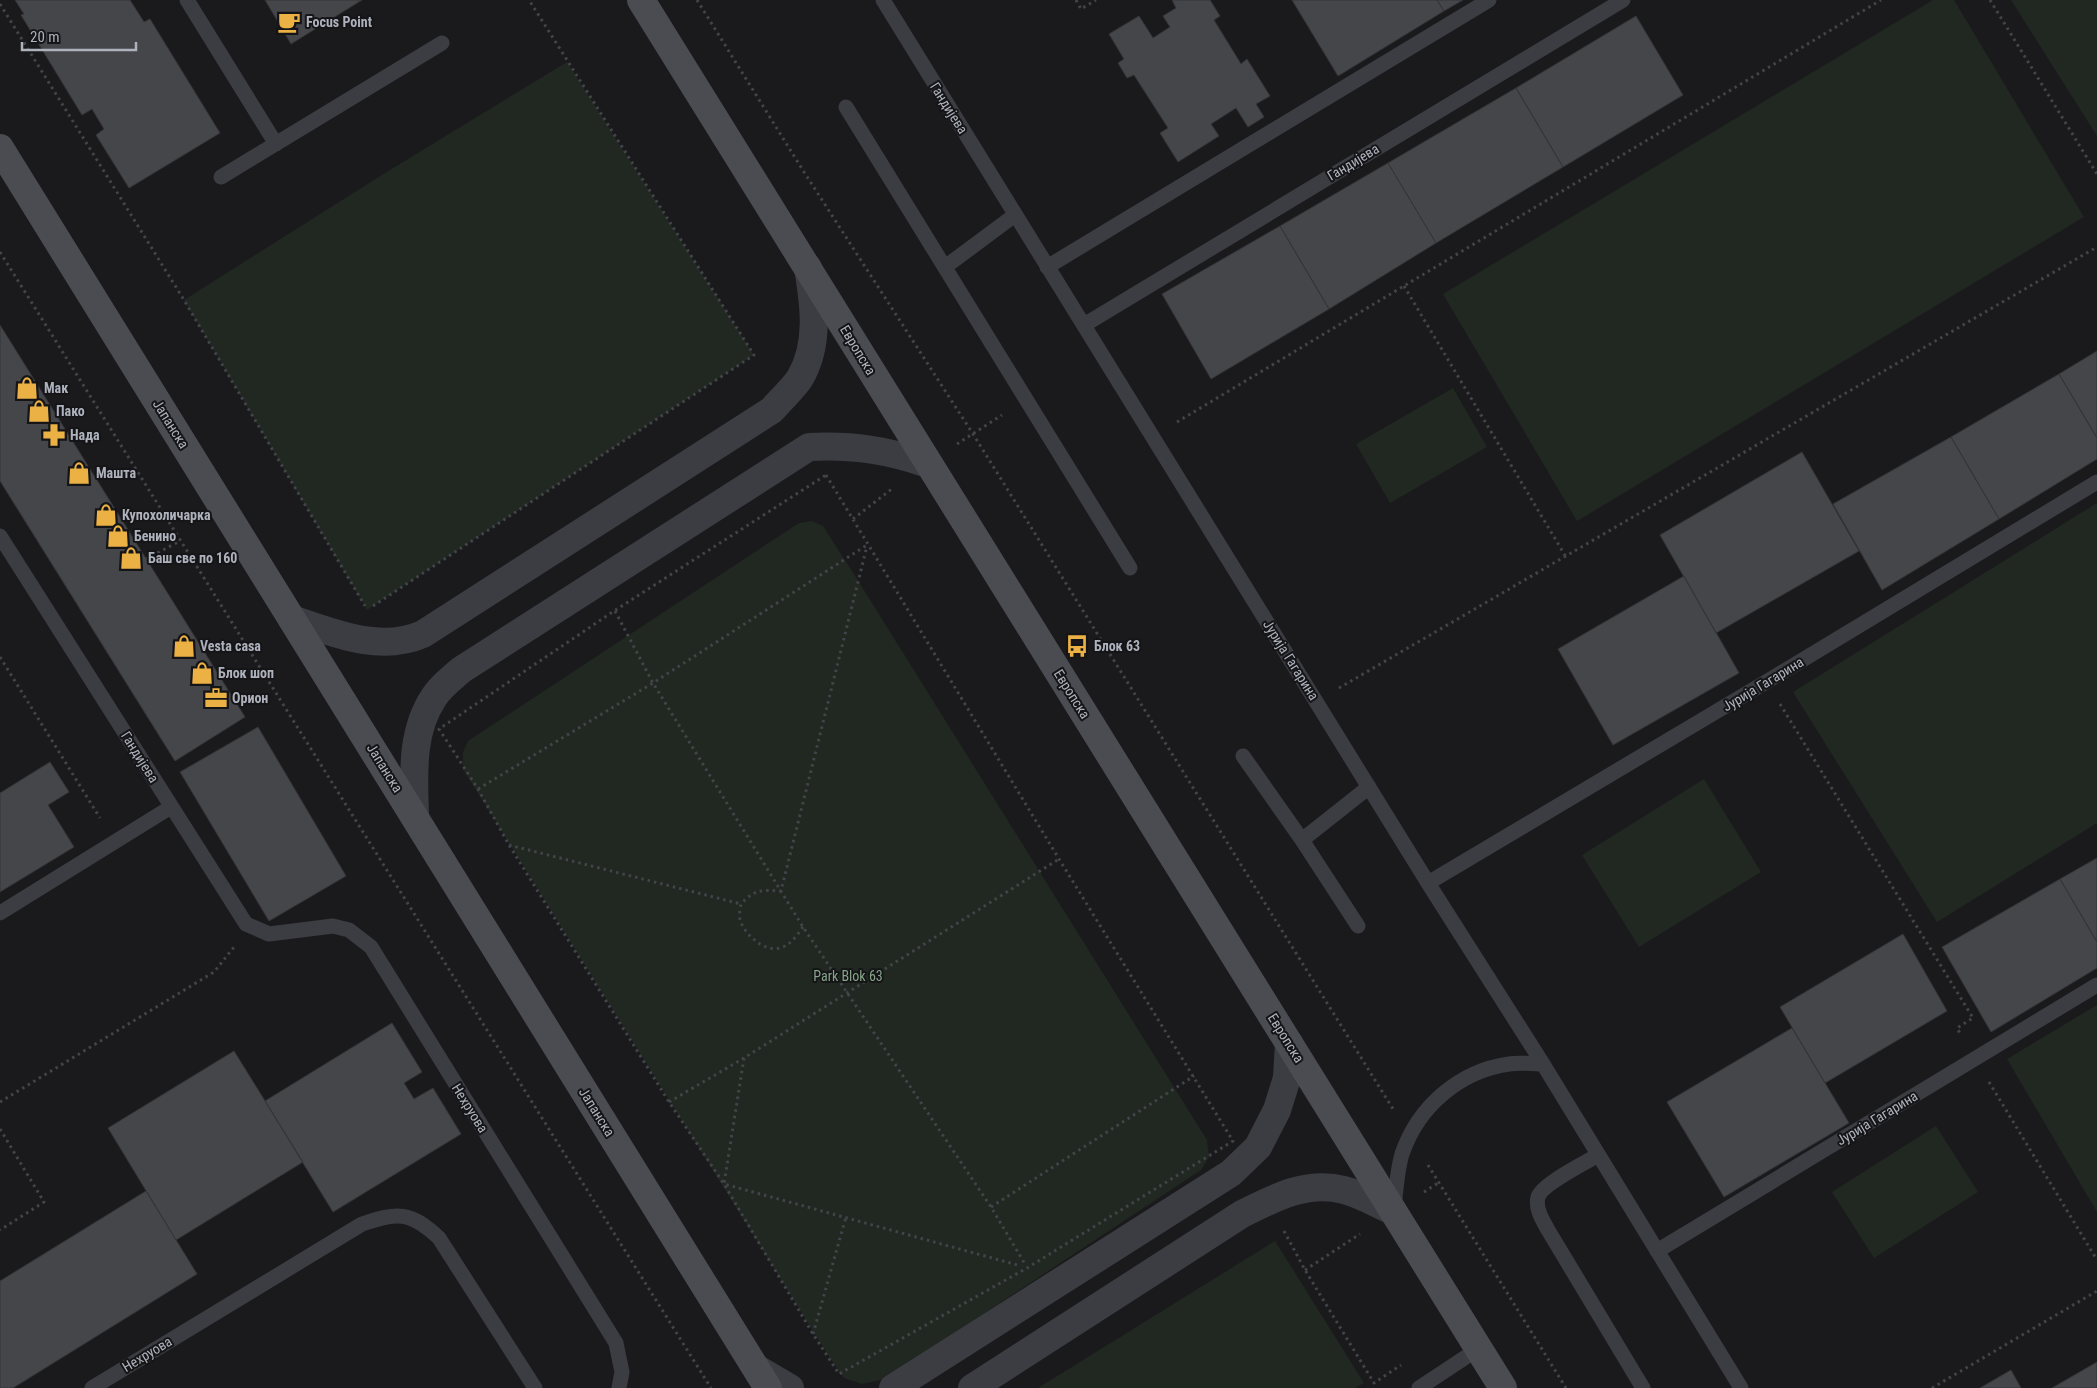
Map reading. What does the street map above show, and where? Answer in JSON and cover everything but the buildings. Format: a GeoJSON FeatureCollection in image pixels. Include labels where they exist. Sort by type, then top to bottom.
{"type":"FeatureCollection","features":[{"type":"Feature","properties":{"kind":"street","name":"Европска"},"geometry":{"type":"LineString","coordinates":[[641,0],[1503,1388]]}},
{"type":"Feature","properties":{"kind":"street","name":"Јапанска"},"geometry":{"type":"LineString","coordinates":[[0,148],[415,817],[759,1381]]}},
{"type":"Feature","properties":{"kind":"street"},"geometry":{"type":"LineString","coordinates":[[292,619],[377,643],[408,641],[423,634],[772,410],[800,378],[812,348],[814,305],[808,268]]}},
{"type":"Feature","properties":{"kind":"street"},"geometry":{"type":"LineString","coordinates":[[415,817],[415,750],[421,722],[434,696],[461,670],[809,447],[840,446],[888,452],[928,464]]}},
{"type":"Feature","properties":{"kind":"street"},"geometry":{"type":"LineString","coordinates":[[893,1388],[1231,1173],[1258,1147],[1277,1110],[1287,1078],[1289,1044]]}},
{"type":"Feature","properties":{"kind":"street"},"geometry":{"type":"LineString","coordinates":[[972,1388],[1242,1214],[1283,1193],[1313,1187],[1344,1190],[1393,1211]]}},
{"type":"Feature","properties":{"kind":"street"},"geometry":{"type":"LineString","coordinates":[[759,1381],[790,1388]]}},
{"type":"Feature","properties":{"kind":"lane"},"geometry":{"type":"LineString","coordinates":[[187,0],[276,144]]}},
{"type":"Feature","properties":{"kind":"lane","name":"Гандијева"},"geometry":{"type":"LineString","coordinates":[[883,0],[1153,437]]}},
{"type":"Feature","properties":{"kind":"lane"},"geometry":{"type":"LineString","coordinates":[[1048,267],[1489,0]]}},
{"type":"Feature","properties":{"kind":"lane","name":"Гандијева"},"geometry":{"type":"LineString","coordinates":[[1084,325],[1623,0]]}},
{"type":"Feature","properties":{"kind":"lane"},"geometry":{"type":"LineString","coordinates":[[222,177],[442,43]]}},
{"type":"Feature","properties":{"kind":"lane"},"geometry":{"type":"LineString","coordinates":[[846,107],[1130,568]]}},
{"type":"Feature","properties":{"kind":"lane"},"geometry":{"type":"LineString","coordinates":[[945,267],[1015,215]]}},
{"type":"Feature","properties":{"kind":"lane","name":"Јурија Гагарина"},"geometry":{"type":"LineString","coordinates":[[1153,437],[1742,1388]]}},
{"type":"Feature","properties":{"kind":"lane","name":"Јурија Гагарина"},"geometry":{"type":"LineString","coordinates":[[1428,883],[2097,482]]}},
{"type":"Feature","properties":{"kind":"lane","name":"Гандијева"},"geometry":{"type":"LineString","coordinates":[[0,536],[246,924]]}},
{"type":"Feature","properties":{"kind":"lane"},"geometry":{"type":"LineString","coordinates":[[1243,756],[1302,840],[1358,926]]}},
{"type":"Feature","properties":{"kind":"lane"},"geometry":{"type":"LineString","coordinates":[[1302,840],[1370,787]]}},
{"type":"Feature","properties":{"kind":"lane"},"geometry":{"type":"LineString","coordinates":[[0,913],[172,807]]}},
{"type":"Feature","properties":{"kind":"lane","name":"Нехруова"},"geometry":{"type":"LineString","coordinates":[[246,924],[269,934],[334,926],[349,930],[371,947],[616,1343],[622,1372],[619,1388]]}},
{"type":"Feature","properties":{"kind":"lane","name":"Јурија Гагарина"},"geometry":{"type":"LineString","coordinates":[[1657,1251],[2097,985]]}},
{"type":"Feature","properties":{"kind":"lane"},"geometry":{"type":"LineString","coordinates":[[1393,1211],[1397,1173],[1410,1136],[1424,1112],[1435,1100],[1460,1080],[1475,1072],[1510,1064],[1543,1064]]}},
{"type":"Feature","properties":{"kind":"lane"},"geometry":{"type":"LineString","coordinates":[[1598,1156],[1543,1188],[1538,1198],[1538,1206],[1548,1230],[1643,1388]]}},
{"type":"Feature","properties":{"kind":"lane","name":"Нехруова"},"geometry":{"type":"LineString","coordinates":[[92,1388],[362,1224],[383,1217],[403,1215],[423,1222],[439,1238],[534,1388]]}},
{"type":"Feature","properties":{"kind":"lane"},"geometry":{"type":"LineString","coordinates":[[1421,1387],[1478,1349]]}},
{"type":"Feature","properties":{"kind":"path"},"geometry":{"type":"LineString","coordinates":[[0,4],[184,300],[367,610],[754,355],[529,0]]}},
{"type":"Feature","properties":{"kind":"path"},"geometry":{"type":"LineString","coordinates":[[697,0],[804,172],[973,434],[1566,1388]]}},
{"type":"Feature","properties":{"kind":"path"},"geometry":{"type":"LineString","coordinates":[[1076,0],[1081,8],[1096,0]]}},
{"type":"Feature","properties":{"kind":"path"},"geometry":{"type":"LineString","coordinates":[[1153,437],[1882,0]]}},
{"type":"Feature","properties":{"kind":"path"},"geometry":{"type":"LineString","coordinates":[[1990,0],[2097,174]]}},
{"type":"Feature","properties":{"kind":"path"},"geometry":{"type":"LineString","coordinates":[[1317,702],[2097,247]]}},
{"type":"Feature","properties":{"kind":"path"},"geometry":{"type":"LineString","coordinates":[[0,252],[711,1388]]}},
{"type":"Feature","properties":{"kind":"path"},"geometry":{"type":"LineString","coordinates":[[1404,286],[1566,557]]}},
{"type":"Feature","properties":{"kind":"path"},"geometry":{"type":"LineString","coordinates":[[952,448],[1026,399]]}},
{"type":"Feature","properties":{"kind":"path"},"geometry":{"type":"LineString","coordinates":[[826,475],[853,519],[867,545],[1233,1141],[1028,1268],[839,1374],[813,1334],[724,1184],[669,1102],[509,846],[478,788],[439,729],[614,611],[826,475]]}},
{"type":"Feature","properties":{"kind":"path"},"geometry":{"type":"LineString","coordinates":[[853,519],[899,483]]}},
{"type":"Feature","properties":{"kind":"path"},"geometry":{"type":"LineString","coordinates":[[146,559],[180,541]]}},
{"type":"Feature","properties":{"kind":"path"},"geometry":{"type":"LineString","coordinates":[[478,788],[653,683],[867,545]]}},
{"type":"Feature","properties":{"kind":"path"},"geometry":{"type":"LineString","coordinates":[[781,891],[867,545]]}},
{"type":"Feature","properties":{"kind":"path"},"geometry":{"type":"LineString","coordinates":[[614,611],[653,683],[803,927],[991,1207],[1028,1268]]}},
{"type":"Feature","properties":{"kind":"path"},"geometry":{"type":"LineString","coordinates":[[0,657],[115,842]]}},
{"type":"Feature","properties":{"kind":"path"},"geometry":{"type":"LineString","coordinates":[[1766,682],[1973,1018],[1957,1028],[1962,1036]]}},
{"type":"Feature","properties":{"kind":"path"},"geometry":{"type":"LineString","coordinates":[[509,846],[741,904]]}},
{"type":"Feature","properties":{"kind":"path"},"geometry":{"type":"LineString","coordinates":[[669,1102],[744,1058],[1059,859]]}},
{"type":"Feature","properties":{"kind":"path"},"geometry":{"type":"LineString","coordinates":[[781,891],[765,890],[752,893],[741,904],[740,919],[746,932],[759,944],[779,948],[791,942],[803,927]]}},
{"type":"Feature","properties":{"kind":"path"},"geometry":{"type":"LineString","coordinates":[[0,1102],[214,972],[231,950],[246,924]]}},
{"type":"Feature","properties":{"kind":"path"},"geometry":{"type":"LineString","coordinates":[[724,1184],[744,1058]]}},
{"type":"Feature","properties":{"kind":"path"},"geometry":{"type":"LineString","coordinates":[[991,1207],[1194,1076]]}},
{"type":"Feature","properties":{"kind":"path"},"geometry":{"type":"LineString","coordinates":[[1993,1088],[2097,1260]]}},
{"type":"Feature","properties":{"kind":"path"},"geometry":{"type":"LineString","coordinates":[[0,1129],[44,1202],[0,1230]]}},
{"type":"Feature","properties":{"kind":"path"},"geometry":{"type":"LineString","coordinates":[[1421,1194],[1438,1183]]}},
{"type":"Feature","properties":{"kind":"path"},"geometry":{"type":"LineString","coordinates":[[724,1184],[1028,1268]]}},
{"type":"Feature","properties":{"kind":"path"},"geometry":{"type":"LineString","coordinates":[[813,1334],[846,1217]]}},
{"type":"Feature","properties":{"kind":"path"},"geometry":{"type":"LineString","coordinates":[[1281,1227],[1374,1383],[1408,1360],[1421,1387]]}},
{"type":"Feature","properties":{"kind":"path"},"geometry":{"type":"LineString","coordinates":[[1305,1270],[1362,1232]]}},
{"type":"Feature","properties":{"kind":"path"},"geometry":{"type":"LineString","coordinates":[[1932,1388],[2097,1292]]}},
{"type":"Feature","properties":{"kind":"green space"},"geometry":{"type":"Polygon","coordinates":[[[1933,0],[1954,0],[2084,217],[1577,521],[1443,294],[1933,0]]]}},
{"type":"Feature","properties":{"kind":"green space"},"geometry":{"type":"Polygon","coordinates":[[[2011,0],[2097,0],[2097,136],[2011,0]]]}},
{"type":"Feature","properties":{"kind":"green space"},"geometry":{"type":"Polygon","coordinates":[[[567,62],[754,355],[367,610],[184,300],[385,173],[567,62]]]}},
{"type":"Feature","properties":{"kind":"green space"},"geometry":{"type":"Polygon","coordinates":[[[1453,388],[1487,447],[1390,503],[1356,444],[1453,388]]]}},
{"type":"Feature","properties":{"kind":"green space"},"geometry":{"type":"Polygon","coordinates":[[[2097,503],[2097,823],[1937,922],[1793,692],[2097,503]]]}},
{"type":"Feature","properties":{"kind":"green space","name":"Park Blok 63"},"geometry":{"type":"Polygon","coordinates":[[[812,521],[823,526],[857,579],[1207,1140],[1209,1157],[1201,1170],[885,1379],[862,1384],[844,1378],[828,1355],[463,769],[463,752],[468,741],[799,523],[812,521]]]}},
{"type":"Feature","properties":{"kind":"green space"},"geometry":{"type":"Polygon","coordinates":[[[1704,779],[1761,872],[1639,947],[1582,855],[1704,779]]]}},
{"type":"Feature","properties":{"kind":"green space"},"geometry":{"type":"Polygon","coordinates":[[[2097,1005],[2097,1212],[2007,1059],[2097,1005]]]}},
{"type":"Feature","properties":{"kind":"green space"},"geometry":{"type":"Polygon","coordinates":[[[1936,1126],[1978,1192],[1874,1258],[1832,1192],[1936,1126]]]}},
{"type":"Feature","properties":{"kind":"green space"},"geometry":{"type":"Polygon","coordinates":[[[1275,1241],[1364,1383],[1355,1388],[1038,1388],[1275,1241]]]}},
{"type":"Feature","properties":{"kind":"place","name":"Focus Point"},"geometry":{"type":"Point","coordinates":[289,22]}},
{"type":"Feature","properties":{"kind":"place","name":"Мак"},"geometry":{"type":"Point","coordinates":[27,388]}},
{"type":"Feature","properties":{"kind":"place","name":"Пако"},"geometry":{"type":"Point","coordinates":[39,411]}},
{"type":"Feature","properties":{"kind":"place","name":"Нада"},"geometry":{"type":"Point","coordinates":[54,435]}},
{"type":"Feature","properties":{"kind":"place","name":"Машта"},"geometry":{"type":"Point","coordinates":[79,473]}},
{"type":"Feature","properties":{"kind":"place","name":"Купохоличарка"},"geometry":{"type":"Point","coordinates":[106,515]}},
{"type":"Feature","properties":{"kind":"place","name":"Бенино"},"geometry":{"type":"Point","coordinates":[118,536]}},
{"type":"Feature","properties":{"kind":"place","name":"Баш све по 160"},"geometry":{"type":"Point","coordinates":[131,558]}},
{"type":"Feature","properties":{"kind":"place","name":"Vesta casa"},"geometry":{"type":"Point","coordinates":[184,646]}},
{"type":"Feature","properties":{"kind":"place","name":"Блок 63"},"geometry":{"type":"Point","coordinates":[1077,646]}},
{"type":"Feature","properties":{"kind":"place","name":"Блок шоп"},"geometry":{"type":"Point","coordinates":[202,673]}},
{"type":"Feature","properties":{"kind":"place","name":"Орион"},"geometry":{"type":"Point","coordinates":[216,698]}}]}
